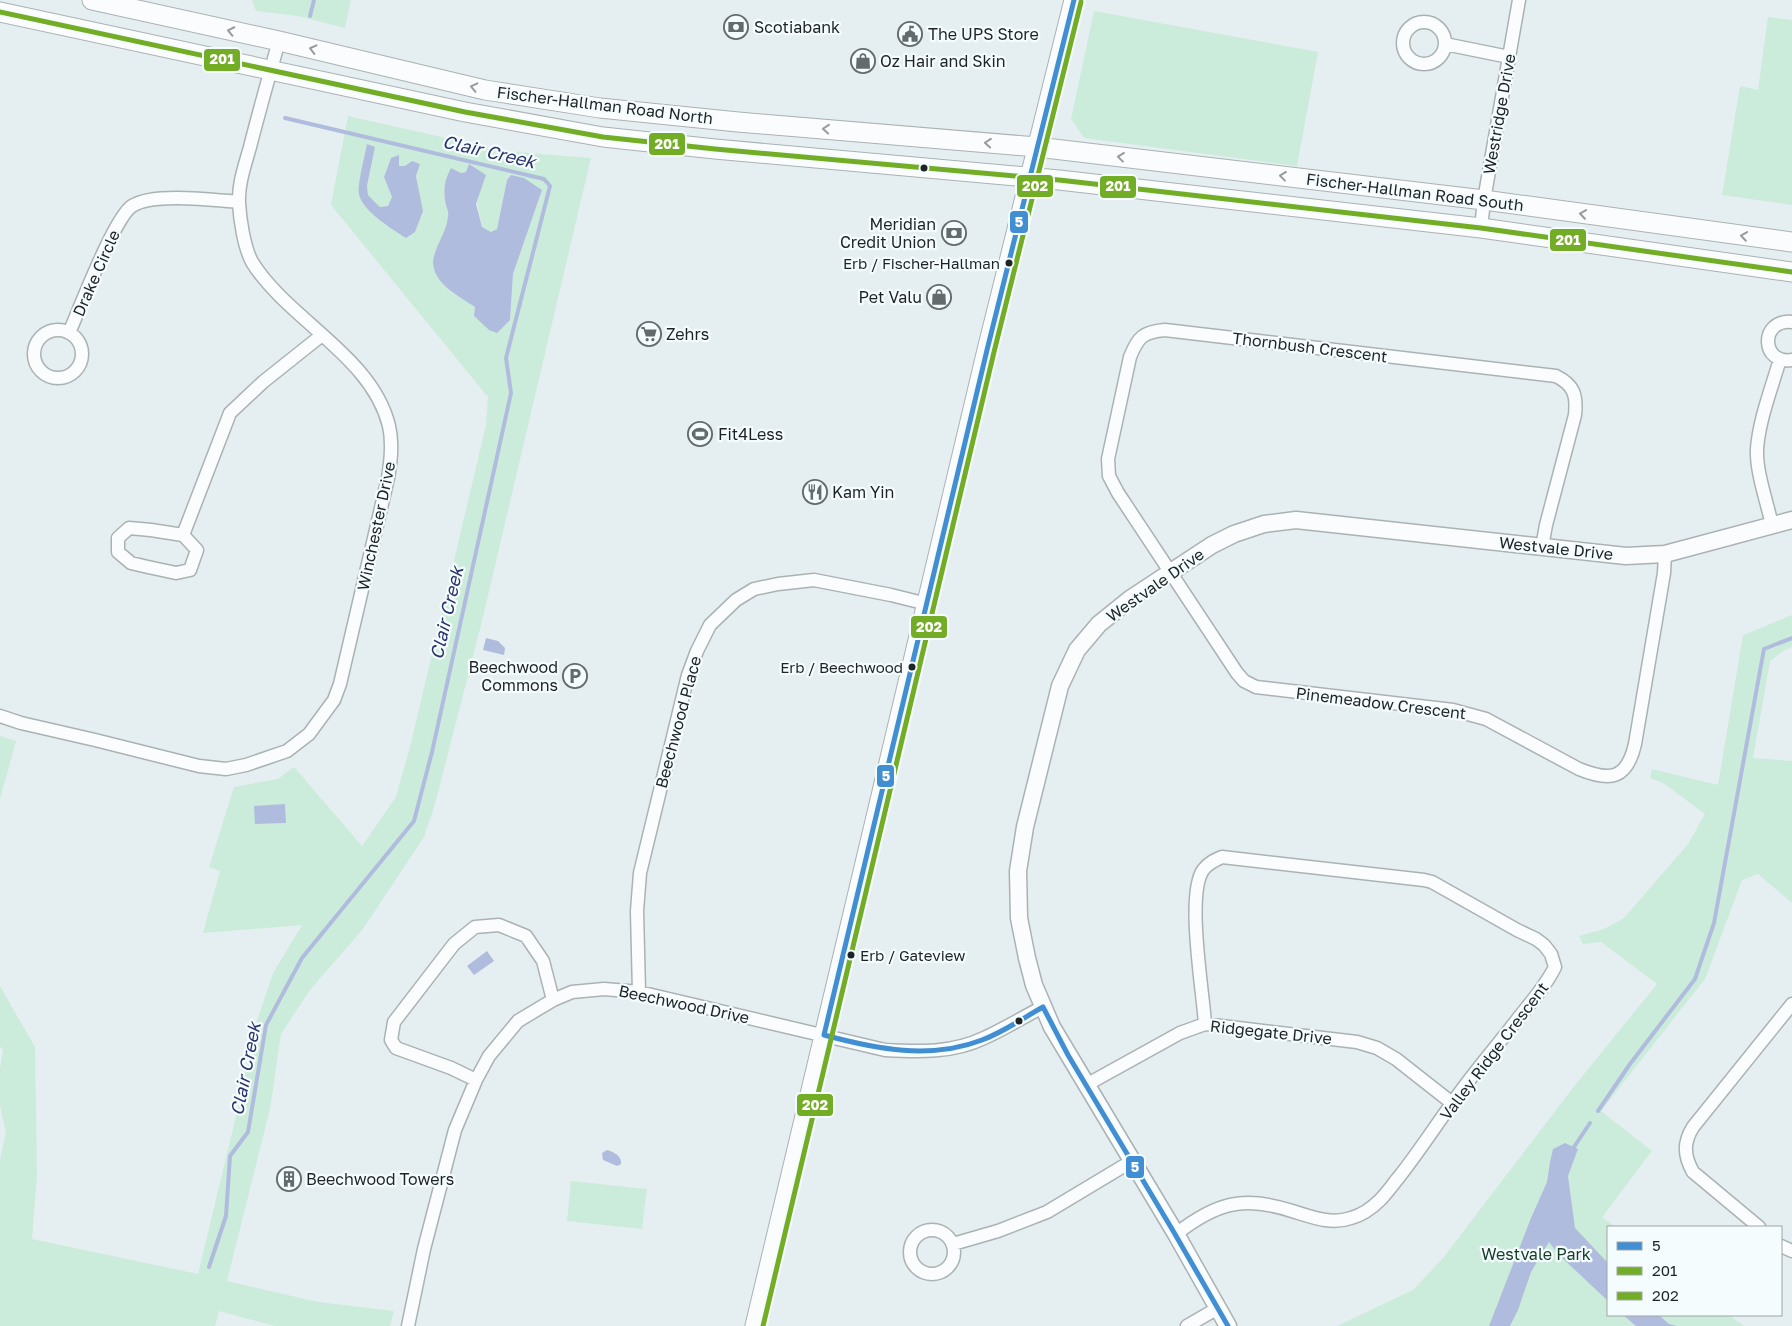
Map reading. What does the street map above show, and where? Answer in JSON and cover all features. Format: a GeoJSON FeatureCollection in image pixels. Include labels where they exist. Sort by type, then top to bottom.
{"type":"FeatureCollection","features":[{"type":"Feature","properties":{"kind":"main road","name":"Fischer-Hallman Road North"},"geometry":{"type":"LineString","coordinates":[[92,0],[279,41],[485,90],[600,108],[738,122],[1037,147]]}},
{"type":"Feature","properties":{"kind":"main road"},"geometry":{"type":"LineString","coordinates":[[755,1326],[927,604],[1074,0]]}},
{"type":"Feature","properties":{"kind":"main road","name":"Fischer-Hallman Road North"},"geometry":{"type":"LineString","coordinates":[[0,12],[504,120],[603,137],[715,149],[1030,177]]}},
{"type":"Feature","properties":{"kind":"main road","name":"Fischer-Hallman Road South"},"geometry":{"type":"LineString","coordinates":[[1037,147],[1484,200],[1792,242]]}},
{"type":"Feature","properties":{"kind":"main road","name":"Fischer-Hallman Road South"},"geometry":{"type":"LineString","coordinates":[[1030,177],[1480,228],[1792,272]]}},
{"type":"Feature","properties":{"kind":"street","name":"Westridge Drive"},"geometry":{"type":"LineString","coordinates":[[1480,228],[1519,0]]}},
{"type":"Feature","properties":{"kind":"street","name":"Winchester Drive"},"geometry":{"type":"LineString","coordinates":[[0,716],[21,723],[198,766],[226,769],[246,765],[287,750],[309,734],[334,700],[340,684],[388,478],[392,450],[389,425],[376,393],[360,372],[267,282],[251,260],[242,233],[239,202],[242,178],[279,41]]}},
{"type":"Feature","properties":{"kind":"street"},"geometry":{"type":"LineString","coordinates":[[1445,44],[1509,57]]}},
{"type":"Feature","properties":{"kind":"street","name":"Drake Circle"},"geometry":{"type":"LineString","coordinates":[[69,333],[116,227],[132,206],[152,199],[198,199],[239,202]]}},
{"type":"Feature","properties":{"kind":"street"},"geometry":{"type":"LineString","coordinates":[[1772,525],[1759,470],[1757,450],[1760,430],[1786,360],[1770,351],[1768,336],[1777,324],[1785,321],[1792,322]]}},
{"type":"Feature","properties":{"kind":"street","name":"Thornbush Crescent"},"geometry":{"type":"LineString","coordinates":[[1172,572],[1118,494],[1109,476],[1108,460],[1134,346],[1140,338],[1151,331],[1165,330],[1556,376],[1566,381],[1572,389],[1576,401],[1575,415],[1542,547]]}},
{"type":"Feature","properties":{"kind":"street"},"geometry":{"type":"LineString","coordinates":[[183,535],[230,413],[263,382],[322,335]]}},
{"type":"Feature","properties":{"kind":"street","name":"Westvale Drive"},"geometry":{"type":"LineString","coordinates":[[1228,1326],[1176,1234],[1052,1027],[1034,985],[1025,950],[1019,918],[1018,871],[1025,827],[1060,686],[1076,650],[1099,624],[1130,599],[1212,544],[1264,524],[1296,520],[1626,556],[1665,554],[1792,520]]}},
{"type":"Feature","properties":{"kind":"street"},"geometry":{"type":"LineString","coordinates":[[129,528],[183,535],[197,550],[190,570],[176,573],[131,563],[118,552],[118,538],[129,528]]}},
{"type":"Feature","properties":{"kind":"street","name":"Pinemeadow Crescent"},"geometry":{"type":"LineString","coordinates":[[1172,572],[1237,673],[1244,681],[1256,687],[1471,714],[1579,769],[1603,776],[1615,775],[1622,771],[1629,765],[1632,758],[1664,572],[1665,554]]}},
{"type":"Feature","properties":{"kind":"street","name":"Beechwood Place"},"geometry":{"type":"LineString","coordinates":[[639,992],[637,911],[640,872],[688,675],[710,625],[736,600],[754,590],[778,584],[814,580],[927,604]]}},
{"type":"Feature","properties":{"kind":"street","name":"Valley Ridge Crescent"},"geometry":{"type":"LineString","coordinates":[[1176,1234],[1204,1214],[1220,1207],[1243,1203],[1290,1210],[1333,1222],[1351,1219],[1366,1211],[1381,1199],[1409,1164],[1452,1103],[1543,988],[1555,967],[1551,954],[1536,939],[1432,882],[1222,857],[1212,862],[1203,870],[1199,882],[1194,919],[1205,1024]]}},
{"type":"Feature","properties":{"kind":"street"},"geometry":{"type":"LineString","coordinates":[[476,1080],[451,1068],[396,1048],[391,1040],[394,1022],[454,944],[475,927],[499,925],[526,936],[543,961],[553,1000]]}},
{"type":"Feature","properties":{"kind":"street","name":"Beechwood Drive"},"geometry":{"type":"LineString","coordinates":[[408,1326],[424,1249],[455,1130],[476,1080],[489,1056],[518,1021],[553,1000],[572,992],[596,990],[639,992],[884,1050],[925,1052],[955,1048],[983,1039],[1043,1007]]}},
{"type":"Feature","properties":{"kind":"street"},"geometry":{"type":"LineString","coordinates":[[1758,1226],[1693,1172],[1687,1161],[1688,1136],[1693,1127],[1792,1004]]}},
{"type":"Feature","properties":{"kind":"street","name":"Ridgegate Drive"},"geometry":{"type":"LineString","coordinates":[[1086,1085],[1180,1032],[1205,1024],[1357,1042],[1377,1048],[1396,1060],[1452,1103]]}},
{"type":"Feature","properties":{"kind":"street"},"geometry":{"type":"LineString","coordinates":[[953,1244],[998,1231],[1047,1212],[1132,1161]]}},
{"type":"Feature","properties":{"kind":"street"},"geometry":{"type":"LineString","coordinates":[[1188,1326],[1218,1308]]}},
{"type":"Feature","properties":{"kind":"green space"},"geometry":{"type":"Polygon","coordinates":[[[252,0],[351,0],[345,28],[298,16],[256,11],[252,0]]]}},
{"type":"Feature","properties":{"kind":"green space"},"geometry":{"type":"Polygon","coordinates":[[[1094,11],[1318,52],[1297,166],[1084,138],[1071,119],[1094,11]]]}},
{"type":"Feature","properties":{"kind":"green space"},"geometry":{"type":"Polygon","coordinates":[[[1768,17],[1792,20],[1792,205],[1722,195],[1740,86],[1758,90],[1768,17]]]}},
{"type":"Feature","properties":{"kind":"green space"},"geometry":{"type":"Polygon","coordinates":[[[348,116],[504,151],[591,158],[482,621],[435,804],[424,837],[363,929],[310,990],[281,1034],[270,1109],[227,1281],[318,1302],[394,1311],[390,1326],[275,1326],[219,1311],[215,1326],[0,1326],[0,1160],[6,1132],[0,1106],[0,1068],[3,1051],[0,1046],[0,986],[35,1047],[37,1174],[32,1239],[198,1274],[239,1104],[256,1024],[273,973],[302,925],[203,933],[220,871],[209,867],[234,787],[278,779],[294,767],[362,846],[396,797],[411,743],[486,425],[488,397],[331,205],[348,116]],[[367,144],[364,205],[380,207],[368,195],[367,186],[375,147],[367,144]],[[391,158],[384,177],[392,197],[388,206],[382,207],[423,211],[416,176],[420,164],[412,161],[405,166],[399,166],[391,158]],[[469,164],[467,172],[461,173],[444,193],[449,215],[444,234],[434,255],[445,286],[475,307],[474,316],[489,330],[510,320],[513,274],[542,190],[507,180],[497,229],[492,232],[482,227],[469,164]]]}},
{"type":"Feature","properties":{"kind":"green space","name":"Westvale Park"},"geometry":{"type":"Polygon","coordinates":[[[1792,615],[1792,647],[1770,661],[1753,758],[1792,761],[1792,903],[1758,874],[1742,880],[1705,979],[1601,1111],[1652,1151],[1602,1217],[1614,1226],[1607,1226],[1607,1316],[1730,1316],[1744,1326],[1337,1326],[1413,1290],[1443,1258],[1572,1089],[1657,984],[1601,942],[1583,944],[1579,936],[1604,929],[1624,918],[1688,844],[1705,814],[1663,783],[1650,778],[1652,769],[1718,785],[1743,635],[1792,615]]]}},
{"type":"Feature","properties":{"kind":"green space"},"geometry":{"type":"Polygon","coordinates":[[[0,736],[16,741],[0,799],[0,736]]]}},
{"type":"Feature","properties":{"kind":"green space"},"geometry":{"type":"Polygon","coordinates":[[[571,1181],[647,1189],[642,1229],[567,1221],[571,1181]]]}},
{"type":"Feature","properties":{"kind":"water"},"geometry":{"type":"Polygon","coordinates":[[[367,144],[375,147],[367,186],[368,195],[380,207],[388,206],[392,197],[384,177],[391,158],[399,155],[399,166],[405,166],[412,161],[420,164],[416,176],[423,211],[415,232],[406,238],[378,219],[361,200],[359,184],[367,144]]]}},
{"type":"Feature","properties":{"kind":"water"},"geometry":{"type":"Polygon","coordinates":[[[469,164],[486,175],[476,204],[482,227],[491,232],[497,229],[507,180],[511,175],[524,178],[542,190],[513,274],[510,320],[497,333],[489,330],[474,316],[475,307],[444,285],[434,271],[435,253],[446,226],[448,215],[445,195],[447,177],[451,168],[461,173],[466,172],[469,164]]]}},
{"type":"Feature","properties":{"kind":"water"},"geometry":{"type":"Polygon","coordinates":[[[486,638],[498,641],[505,648],[504,655],[483,650],[486,638]]]}},
{"type":"Feature","properties":{"kind":"water"},"geometry":{"type":"Polygon","coordinates":[[[285,804],[286,823],[255,824],[254,806],[285,804]]]}},
{"type":"Feature","properties":{"kind":"water"},"geometry":{"type":"Polygon","coordinates":[[[487,951],[494,961],[474,975],[467,966],[487,951]]]}},
{"type":"Feature","properties":{"kind":"water"},"geometry":{"type":"Polygon","coordinates":[[[1565,1143],[1578,1149],[1568,1176],[1575,1228],[1607,1262],[1607,1300],[1559,1255],[1549,1242],[1531,1272],[1518,1310],[1510,1326],[1489,1326],[1547,1182],[1553,1149],[1565,1143]]]}},
{"type":"Feature","properties":{"kind":"water"},"geometry":{"type":"Polygon","coordinates":[[[607,1150],[619,1157],[621,1164],[617,1166],[603,1160],[602,1153],[607,1150]]]}},
{"type":"Feature","properties":{"kind":"water"},"geometry":{"type":"Polygon","coordinates":[[[1624,1316],[1660,1316],[1669,1324],[1677,1326],[1636,1326],[1624,1316]]]}},
{"type":"Feature","properties":{"kind":"waterway","name":"Clair Creek"},"geometry":{"type":"LineString","coordinates":[[310,16],[314,0]]}},
{"type":"Feature","properties":{"kind":"waterway","name":"Clair Creek"},"geometry":{"type":"LineString","coordinates":[[209,1267],[226,1216],[230,1156],[248,1132],[266,1025],[302,958],[414,821],[432,752],[511,393],[506,358],[550,186],[544,179],[285,118]]}},
{"type":"Feature","properties":{"kind":"waterway"},"geometry":{"type":"LineString","coordinates":[[1598,1111],[1630,1064],[1695,979],[1714,923],[1764,649],[1792,638]]}},
{"type":"Feature","properties":{"kind":"waterway"},"geometry":{"type":"LineString","coordinates":[[1572,1150],[1590,1123]]}},
{"type":"Feature","properties":{"kind":"transit line","name":"5"},"geometry":{"type":"LineString","coordinates":[[824,1035],[987,350],[1074,0]]}},
{"type":"Feature","properties":{"kind":"transit line","name":"202"},"geometry":{"type":"LineString","coordinates":[[763,1326],[994,352],[1081,2]]}},
{"type":"Feature","properties":{"kind":"transit line","name":"201"},"geometry":{"type":"LineString","coordinates":[[0,12],[465,112],[603,137],[1059,180],[1481,228],[1792,272]]}},
{"type":"Feature","properties":{"kind":"transit line","name":"5"},"geometry":{"type":"LineString","coordinates":[[1043,1007],[1068,1055],[1228,1326]]}},
{"type":"Feature","properties":{"kind":"transit line","name":"5"},"geometry":{"type":"LineString","coordinates":[[824,1035],[883,1048],[923,1051],[943,1050],[990,1037],[1043,1007]]}},
{"type":"Feature","properties":{"kind":"place","name":"Scotiabank"},"geometry":{"type":"Point","coordinates":[736,27]}},
{"type":"Feature","properties":{"kind":"place","name":"The UPS Store"},"geometry":{"type":"Point","coordinates":[910,34]}},
{"type":"Feature","properties":{"kind":"place","name":"Oz Hair and Skin"},"geometry":{"type":"Point","coordinates":[863,61]}},
{"type":"Feature","properties":{"kind":"place","name":"Meridian Credit Union"},"geometry":{"type":"Point","coordinates":[954,233]}},
{"type":"Feature","properties":{"kind":"place","name":"Erb / Fischer-Hallman"},"geometry":{"type":"Point","coordinates":[1009,263]}},
{"type":"Feature","properties":{"kind":"place","name":"Pet Valu"},"geometry":{"type":"Point","coordinates":[939,297]}},
{"type":"Feature","properties":{"kind":"place","name":"Zehrs"},"geometry":{"type":"Point","coordinates":[649,334]}},
{"type":"Feature","properties":{"kind":"place","name":"Fit4Less"},"geometry":{"type":"Point","coordinates":[700,434]}},
{"type":"Feature","properties":{"kind":"place","name":"Kam Yin"},"geometry":{"type":"Point","coordinates":[815,492]}},
{"type":"Feature","properties":{"kind":"place","name":"Erb / Beechwood"},"geometry":{"type":"Point","coordinates":[912,667]}},
{"type":"Feature","properties":{"kind":"place","name":"Beechwood Commons"},"geometry":{"type":"Point","coordinates":[575,676]}},
{"type":"Feature","properties":{"kind":"place","name":"Erb / Gateview"},"geometry":{"type":"Point","coordinates":[851,955]}},
{"type":"Feature","properties":{"kind":"place","name":"Beechwood Towers"},"geometry":{"type":"Point","coordinates":[289,1179]}}]}
